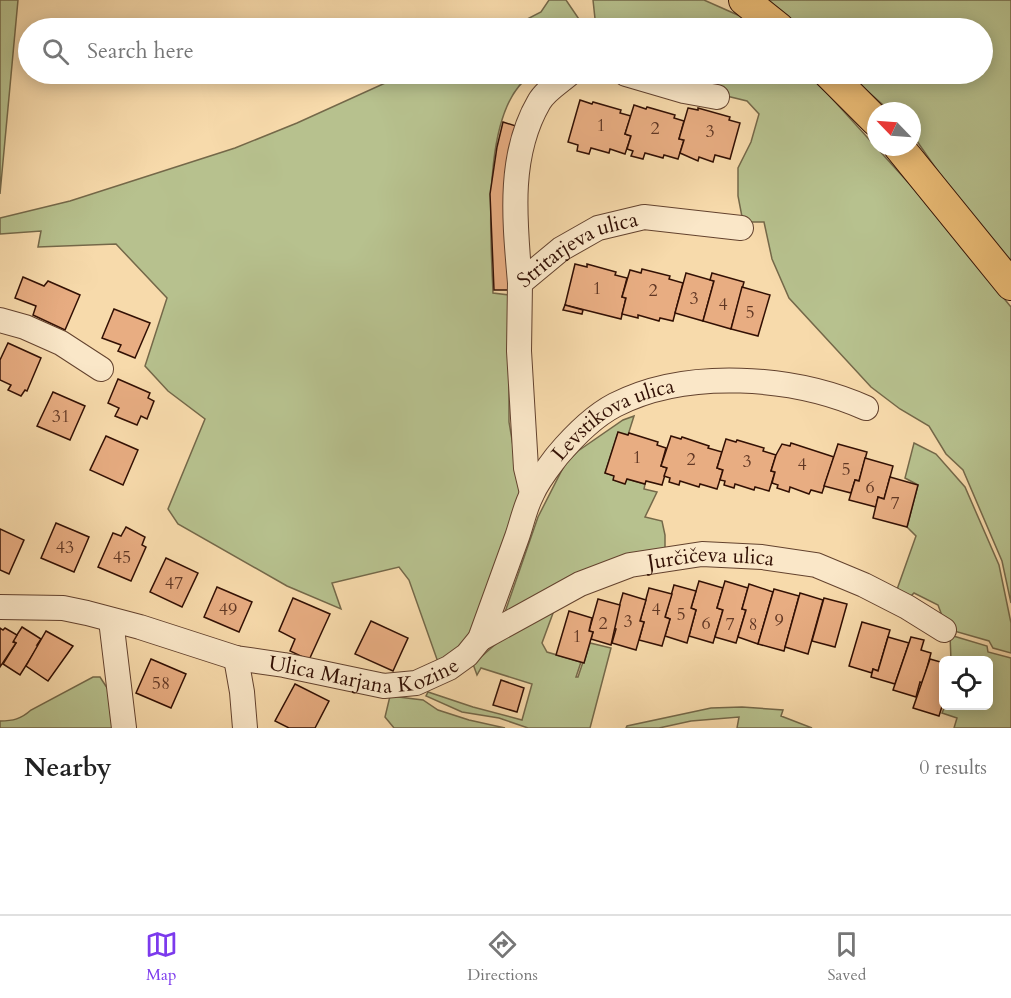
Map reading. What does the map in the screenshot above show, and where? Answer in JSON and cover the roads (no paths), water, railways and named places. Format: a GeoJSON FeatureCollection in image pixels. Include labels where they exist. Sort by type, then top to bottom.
{"type":"FeatureCollection","features":[{"type":"Feature","properties":{"kind":"main road"},"geometry":{"type":"LineString","coordinates":[[744,0],[766,18]]}},
{"type":"Feature","properties":{"kind":"main road"},"geometry":{"type":"LineString","coordinates":[[839,84],[867,112]]}},
{"type":"Feature","properties":{"kind":"main road"},"geometry":{"type":"LineString","coordinates":[[905,156],[1011,285]]}},
{"type":"Feature","properties":{"kind":"street"},"geometry":{"type":"LineString","coordinates":[[520,283],[514,203],[522,144],[539,100],[557,84]]}},
{"type":"Feature","properties":{"kind":"street"},"geometry":{"type":"LineString","coordinates":[[660,84],[717,97]]}},
{"type":"Feature","properties":{"kind":"street","name":"Stritarjeva ulica"},"geometry":{"type":"LineString","coordinates":[[532,493],[526,468],[519,351],[520,283],[561,249],[598,228],[644,217],[741,228]]}},
{"type":"Feature","properties":{"kind":"street"},"geometry":{"type":"LineString","coordinates":[[0,320],[25,327],[61,343],[101,369]]}},
{"type":"Feature","properties":{"kind":"street","name":"Levstikova ulica"},"geometry":{"type":"LineString","coordinates":[[480,639],[532,493],[549,467],[575,435],[614,406],[657,388],[704,380],[743,381],[810,390],[841,397],[866,408]]}},
{"type":"Feature","properties":{"kind":"street","name":"Jurčičeva ulica"},"geometry":{"type":"LineString","coordinates":[[480,639],[580,584],[630,565],[702,554],[762,557],[816,565],[873,590],[944,630]]}},
{"type":"Feature","properties":{"kind":"street","name":"Ulica Marjana Kozine"},"geometry":{"type":"LineString","coordinates":[[0,607],[63,608],[140,627],[236,658],[284,665],[384,686],[416,683],[449,668],[467,655],[480,639]]}},
{"type":"Feature","properties":{"kind":"street"},"geometry":{"type":"LineString","coordinates":[[111,620],[124,728]]}},
{"type":"Feature","properties":{"kind":"street","name":"Ulica Marjana Kozine"},"geometry":{"type":"LineString","coordinates":[[236,658],[245,728]]}}]}
